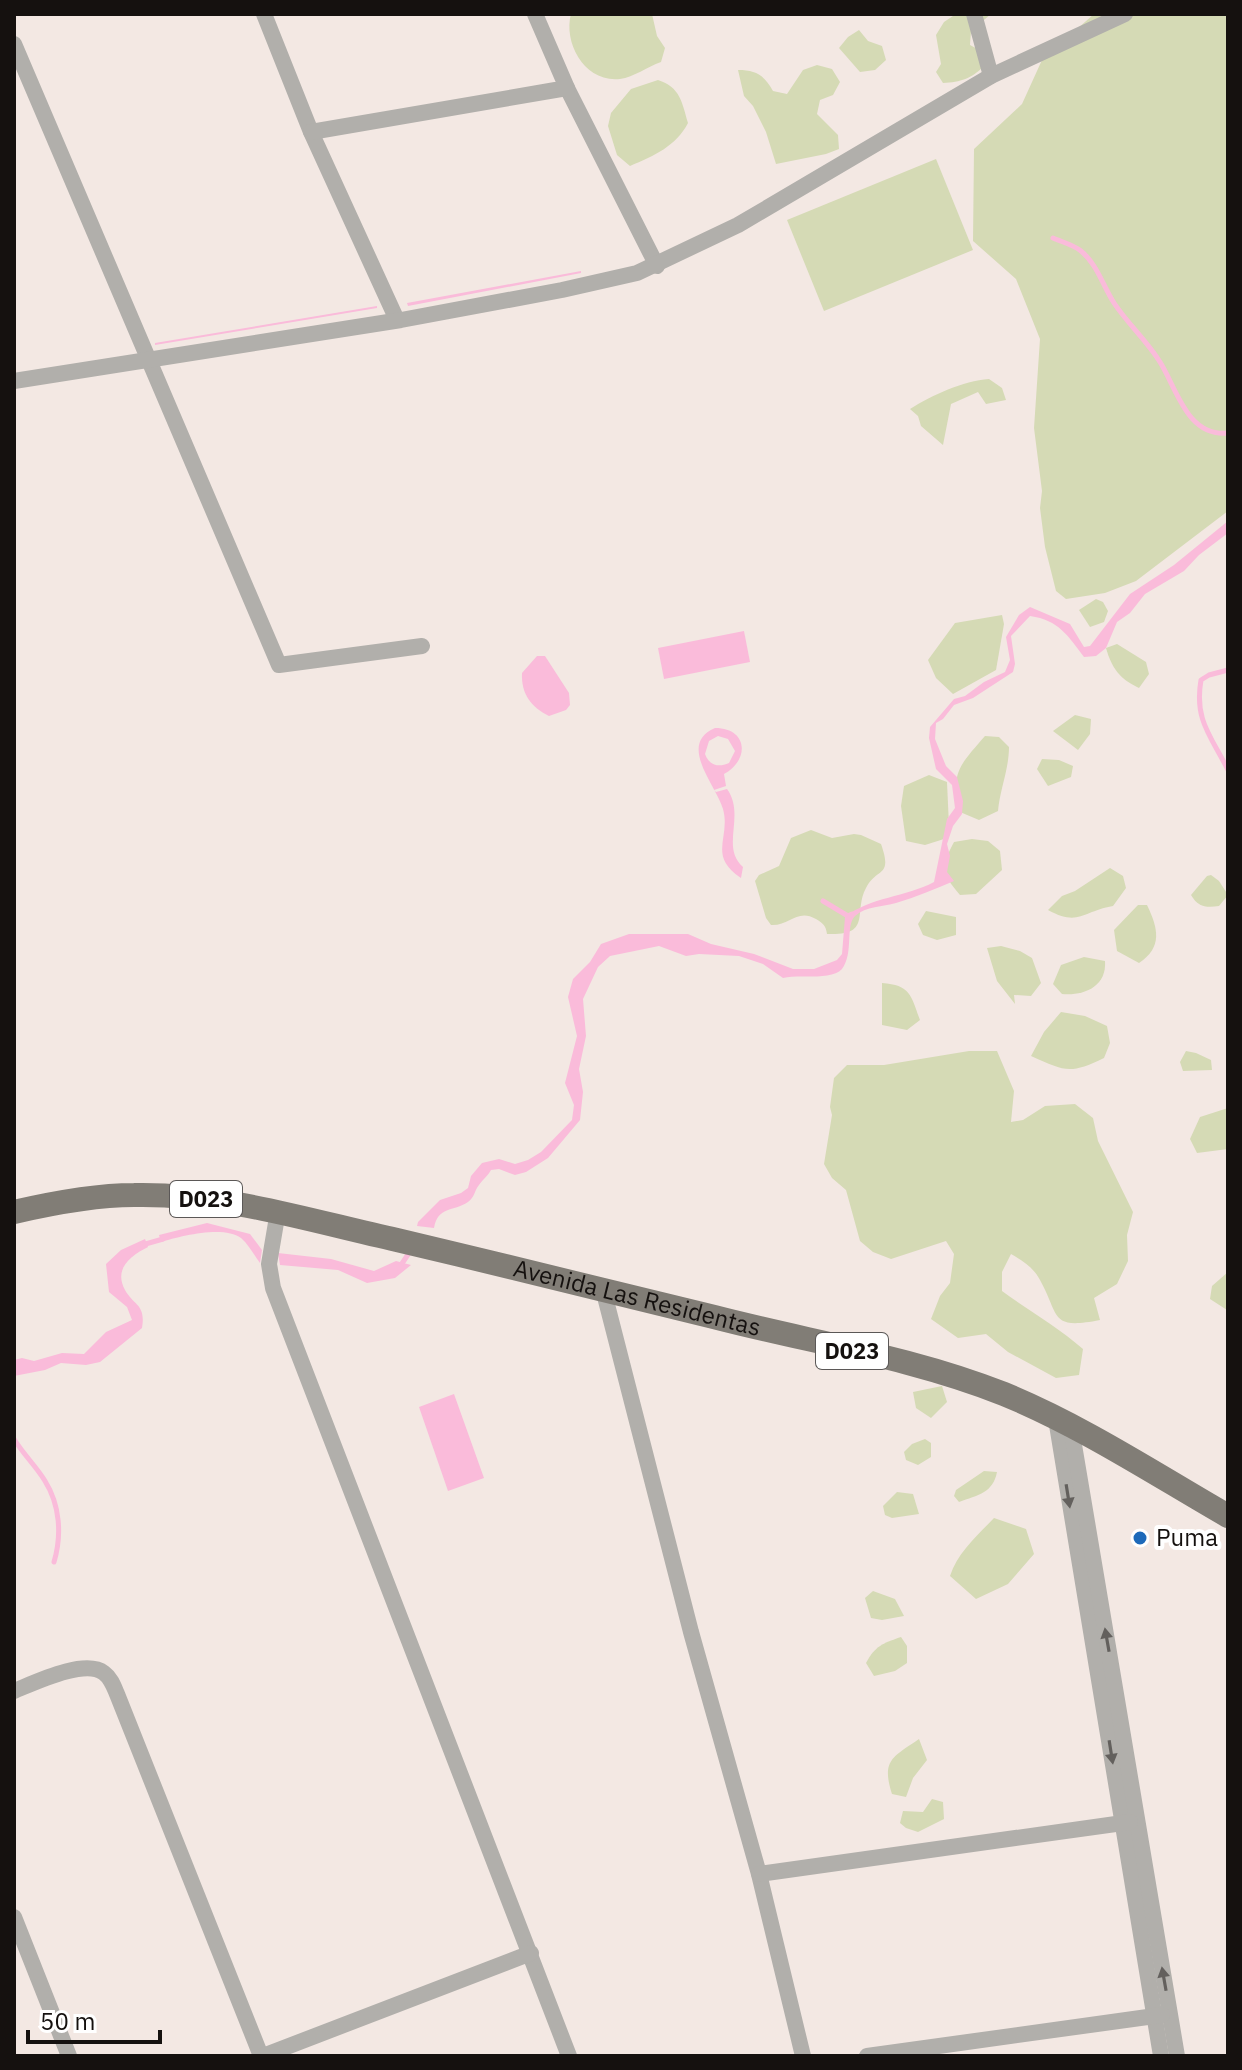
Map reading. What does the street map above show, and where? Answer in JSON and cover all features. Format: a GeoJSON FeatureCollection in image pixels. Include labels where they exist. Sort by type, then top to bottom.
{"type":"FeatureCollection","features":[{"type":"Feature","properties":{"kind":"main road","name":"Avenida Las Residentas"},"geometry":{"type":"LineString","coordinates":[[14,1212],[90,1198],[133,1195],[181,1196],[278,1211],[908,1364],[1003,1394],[1063,1423],[1228,1516]]}},
{"type":"Feature","properties":{"kind":"street"},"geometry":{"type":"LineString","coordinates":[[264,14],[311,132],[397,320]]}},
{"type":"Feature","properties":{"kind":"street"},"geometry":{"type":"LineString","coordinates":[[535,14],[567,88],[657,266]]}},
{"type":"Feature","properties":{"kind":"street"},"geometry":{"type":"LineString","coordinates":[[974,14],[991,76]]}},
{"type":"Feature","properties":{"kind":"street"},"geometry":{"type":"LineString","coordinates":[[14,381],[397,320],[562,290],[657,266],[738,225],[991,76],[1125,14]]}},
{"type":"Feature","properties":{"kind":"street"},"geometry":{"type":"LineString","coordinates":[[14,44],[279,665],[422,646]]}},
{"type":"Feature","properties":{"kind":"street"},"geometry":{"type":"LineString","coordinates":[[311,132],[567,88]]}},
{"type":"Feature","properties":{"kind":"street"},"geometry":{"type":"LineString","coordinates":[[278,1211],[270,1246],[273,1288],[569,2056]]}},
{"type":"Feature","properties":{"kind":"street"},"geometry":{"type":"LineString","coordinates":[[603,1289],[687,1617],[759,1874],[803,2056]]}},
{"type":"Feature","properties":{"kind":"street"},"geometry":{"type":"LineString","coordinates":[[1063,1423],[1162,2015],[1177,2056]]}},
{"type":"Feature","properties":{"kind":"street"},"geometry":{"type":"LineString","coordinates":[[14,1691],[56,1674],[83,1668],[102,1670],[108,1676],[262,2056],[531,1953]]}},
{"type":"Feature","properties":{"kind":"street"},"geometry":{"type":"LineString","coordinates":[[759,1874],[1130,1822]]}},
{"type":"Feature","properties":{"kind":"street"},"geometry":{"type":"LineString","coordinates":[[14,1917],[69,2056]]}},
{"type":"Feature","properties":{"kind":"street"},"geometry":{"type":"LineString","coordinates":[[867,2056],[1162,2015]]}},
{"type":"Feature","properties":{"kind":"street"},"geometry":{"type":"LineString","coordinates":[[1161,2056],[1162,2015]]}},
{"type":"Feature","properties":{"kind":"green space"},"geometry":{"type":"Polygon","coordinates":[[[571,14],[652,14],[657,36],[665,48],[661,62],[620,79],[596,75],[579,59],[574,48],[570,37],[571,14]]]}},
{"type":"Feature","properties":{"kind":"green space"},"geometry":{"type":"Polygon","coordinates":[[[956,14],[991,14],[971,31],[970,45],[983,52],[984,66],[965,79],[943,83],[936,72],[941,64],[936,35],[944,22],[956,14]]]}},
{"type":"Feature","properties":{"kind":"green space"},"geometry":{"type":"Polygon","coordinates":[[[1094,14],[1228,14],[1228,511],[1136,581],[1105,593],[1066,599],[1056,591],[1045,547],[1040,508],[1042,491],[1034,428],[1040,339],[1016,279],[973,241],[974,149],[1022,104],[1042,60],[1094,14]]]}},
{"type":"Feature","properties":{"kind":"green space"},"geometry":{"type":"Polygon","coordinates":[[[859,30],[868,41],[882,46],[886,60],[875,70],[860,72],[839,48],[859,30]]]}},
{"type":"Feature","properties":{"kind":"green space"},"geometry":{"type":"Polygon","coordinates":[[[817,65],[832,69],[840,82],[833,95],[820,100],[817,114],[838,135],[839,149],[776,164],[766,132],[753,106],[744,96],[738,70],[759,74],[773,91],[787,94],[803,70],[817,65]]]}},
{"type":"Feature","properties":{"kind":"green space"},"geometry":{"type":"Polygon","coordinates":[[[658,80],[676,91],[688,123],[671,144],[630,166],[617,155],[608,126],[611,113],[631,89],[658,80]]]}},
{"type":"Feature","properties":{"kind":"green space"},"geometry":{"type":"Polygon","coordinates":[[[936,159],[973,250],[824,311],[787,220],[936,159]]]}},
{"type":"Feature","properties":{"kind":"green space"},"geometry":{"type":"Polygon","coordinates":[[[989,379],[1002,388],[1006,400],[986,404],[978,392],[951,404],[943,445],[921,426],[918,416],[910,409],[948,390],[989,379]]]}},
{"type":"Feature","properties":{"kind":"green space"},"geometry":{"type":"Polygon","coordinates":[[[1096,599],[1103,602],[1108,611],[1104,622],[1090,627],[1079,610],[1096,599]]]}},
{"type":"Feature","properties":{"kind":"green space"},"geometry":{"type":"Polygon","coordinates":[[[1002,615],[1004,624],[996,670],[953,694],[936,678],[928,660],[955,623],[1002,615]]]}},
{"type":"Feature","properties":{"kind":"green space"},"geometry":{"type":"Polygon","coordinates":[[[1117,644],[1146,662],[1149,674],[1139,688],[1122,677],[1111,662],[1106,648],[1117,644]]]}},
{"type":"Feature","properties":{"kind":"green space"},"geometry":{"type":"Polygon","coordinates":[[[1075,715],[1091,719],[1090,734],[1078,750],[1053,731],[1075,715]]]}},
{"type":"Feature","properties":{"kind":"green space"},"geometry":{"type":"Polygon","coordinates":[[[985,736],[999,737],[1009,747],[1009,755],[998,811],[979,820],[960,812],[956,788],[959,770],[985,736]]]}},
{"type":"Feature","properties":{"kind":"green space"},"geometry":{"type":"Polygon","coordinates":[[[1042,759],[1059,760],[1073,766],[1071,777],[1048,786],[1037,769],[1042,759]]]}},
{"type":"Feature","properties":{"kind":"green space"},"geometry":{"type":"Polygon","coordinates":[[[929,775],[947,782],[949,826],[944,839],[925,845],[906,841],[901,806],[904,786],[929,775]]]}},
{"type":"Feature","properties":{"kind":"green space"},"geometry":{"type":"Polygon","coordinates":[[[811,830],[832,838],[861,835],[881,844],[884,867],[866,888],[859,921],[851,931],[827,934],[822,923],[804,915],[778,925],[771,925],[766,918],[755,881],[759,875],[779,866],[791,838],[811,830]]]}},
{"type":"Feature","properties":{"kind":"green space"},"geometry":{"type":"Polygon","coordinates":[[[972,839],[988,841],[1000,851],[1002,870],[976,894],[960,895],[946,875],[946,858],[954,842],[972,839]]]}},
{"type":"Feature","properties":{"kind":"green space"},"geometry":{"type":"Polygon","coordinates":[[[1110,868],[1123,876],[1126,888],[1113,906],[1074,918],[1048,910],[1062,896],[1110,868]]]}},
{"type":"Feature","properties":{"kind":"green space"},"geometry":{"type":"Polygon","coordinates":[[[1211,875],[1228,895],[1219,906],[1203,906],[1191,895],[1211,875]]]}},
{"type":"Feature","properties":{"kind":"green space"},"geometry":{"type":"Polygon","coordinates":[[[1138,905],[1147,905],[1156,929],[1152,950],[1139,963],[1117,951],[1114,930],[1138,905]]]}},
{"type":"Feature","properties":{"kind":"green space"},"geometry":{"type":"Polygon","coordinates":[[[926,911],[956,917],[956,935],[937,940],[923,935],[918,924],[926,911]]]}},
{"type":"Feature","properties":{"kind":"green space"},"geometry":{"type":"Polygon","coordinates":[[[1001,946],[1032,958],[1041,983],[1031,996],[1014,995],[1015,1004],[997,981],[987,948],[1001,946]]]}},
{"type":"Feature","properties":{"kind":"green space"},"geometry":{"type":"Polygon","coordinates":[[[1084,957],[1105,961],[1102,977],[1085,991],[1062,994],[1053,984],[1061,965],[1084,957]]]}},
{"type":"Feature","properties":{"kind":"green space"},"geometry":{"type":"Polygon","coordinates":[[[882,983],[899,986],[912,998],[920,1020],[907,1030],[882,1025],[882,983]]]}},
{"type":"Feature","properties":{"kind":"green space"},"geometry":{"type":"Polygon","coordinates":[[[1061,1012],[1085,1016],[1107,1026],[1110,1043],[1104,1058],[1083,1067],[1067,1069],[1031,1056],[1044,1032],[1061,1012]]]}},
{"type":"Feature","properties":{"kind":"green space"},"geometry":{"type":"Polygon","coordinates":[[[969,1051],[997,1051],[1014,1091],[1011,1122],[1023,1120],[1045,1106],[1075,1104],[1093,1118],[1098,1141],[1133,1212],[1127,1235],[1128,1261],[1117,1284],[1094,1298],[1100,1320],[1072,1323],[1058,1317],[1037,1275],[1011,1254],[1002,1272],[1002,1291],[1083,1349],[1079,1375],[1056,1378],[1008,1352],[986,1334],[958,1338],[931,1319],[940,1296],[950,1283],[954,1254],[946,1241],[891,1259],[873,1252],[860,1241],[846,1190],[832,1178],[824,1164],[834,1078],[847,1065],[884,1065],[969,1051]]]}},
{"type":"Feature","properties":{"kind":"green space"},"geometry":{"type":"Polygon","coordinates":[[[1186,1051],[1211,1060],[1212,1070],[1183,1071],[1180,1062],[1186,1051]]]}},
{"type":"Feature","properties":{"kind":"green space"},"geometry":{"type":"Polygon","coordinates":[[[1228,1108],[1228,1149],[1197,1153],[1190,1139],[1200,1117],[1228,1108]]]}},
{"type":"Feature","properties":{"kind":"green space"},"geometry":{"type":"Polygon","coordinates":[[[1228,1272],[1227,1310],[1210,1299],[1212,1286],[1228,1272]]]}},
{"type":"Feature","properties":{"kind":"green space"},"geometry":{"type":"Polygon","coordinates":[[[942,1386],[947,1402],[931,1418],[916,1408],[913,1392],[942,1386]]]}},
{"type":"Feature","properties":{"kind":"green space"},"geometry":{"type":"Polygon","coordinates":[[[925,1439],[931,1443],[931,1457],[918,1465],[906,1460],[904,1452],[912,1444],[925,1439]]]}},
{"type":"Feature","properties":{"kind":"green space"},"geometry":{"type":"Polygon","coordinates":[[[984,1471],[997,1472],[992,1485],[984,1492],[959,1502],[954,1496],[956,1490],[984,1471]]]}},
{"type":"Feature","properties":{"kind":"green space"},"geometry":{"type":"Polygon","coordinates":[[[897,1492],[913,1494],[919,1514],[892,1518],[885,1515],[883,1506],[897,1492]]]}},
{"type":"Feature","properties":{"kind":"green space"},"geometry":{"type":"Polygon","coordinates":[[[994,1518],[1026,1529],[1034,1554],[1008,1584],[976,1599],[950,1576],[963,1552],[994,1518]]]}},
{"type":"Feature","properties":{"kind":"green space"},"geometry":{"type":"Polygon","coordinates":[[[873,1591],[895,1599],[904,1616],[882,1620],[871,1618],[865,1598],[873,1591]]]}},
{"type":"Feature","properties":{"kind":"green space"},"geometry":{"type":"Polygon","coordinates":[[[901,1637],[907,1646],[907,1663],[895,1671],[874,1676],[866,1663],[869,1657],[880,1646],[901,1637]]]}},
{"type":"Feature","properties":{"kind":"green space"},"geometry":{"type":"Polygon","coordinates":[[[919,1739],[927,1760],[913,1778],[906,1797],[892,1794],[889,1766],[896,1755],[919,1739]]]}},
{"type":"Feature","properties":{"kind":"green space"},"geometry":{"type":"Polygon","coordinates":[[[932,1799],[943,1802],[944,1819],[918,1832],[900,1823],[903,1811],[923,1812],[932,1799]]]}},
{"type":"Feature","properties":{"kind":"shaded area"},"geometry":{"type":"Polygon","coordinates":[[[581,271],[408,306],[407,303],[581,271]]]}},
{"type":"Feature","properties":{"kind":"shaded area"},"geometry":{"type":"Polygon","coordinates":[[[377,308],[155,345],[155,343],[377,308]]]}},
{"type":"Feature","properties":{"kind":"shaded area"},"geometry":{"type":"Polygon","coordinates":[[[1228,521],[1228,533],[1184,571],[1145,594],[1130,613],[1117,622],[1106,648],[1096,656],[1084,657],[1056,625],[1030,616],[1011,636],[1015,664],[1013,672],[973,698],[954,705],[936,723],[935,739],[946,766],[957,777],[963,801],[962,814],[953,826],[947,844],[950,856],[947,872],[954,881],[903,901],[864,910],[855,916],[850,926],[846,963],[837,973],[830,975],[783,978],[763,964],[739,956],[686,956],[659,946],[610,956],[598,967],[583,999],[586,1036],[579,1069],[583,1092],[580,1120],[548,1158],[515,1175],[499,1169],[491,1170],[470,1200],[439,1216],[434,1228],[417,1226],[440,1200],[468,1188],[471,1176],[482,1163],[499,1159],[515,1164],[528,1160],[541,1152],[572,1120],[574,1105],[565,1083],[577,1036],[568,997],[573,979],[590,962],[601,944],[629,934],[688,934],[793,969],[814,969],[837,960],[842,954],[845,917],[866,905],[934,882],[947,819],[955,808],[952,785],[936,769],[929,738],[930,727],[954,699],[965,696],[1005,672],[1010,660],[1006,637],[1019,615],[1030,607],[1070,624],[1084,647],[1090,646],[1130,594],[1174,565],[1228,521]]]}},
{"type":"Feature","properties":{"kind":"shaded area"},"geometry":{"type":"Polygon","coordinates":[[[744,631],[750,662],[664,679],[658,648],[744,631]]]}},
{"type":"Feature","properties":{"kind":"shaded area"},"geometry":{"type":"Polygon","coordinates":[[[537,656],[545,656],[569,693],[570,705],[566,710],[549,716],[532,704],[525,693],[522,673],[537,656]]]}},
{"type":"Feature","properties":{"kind":"shaded area"},"geometry":{"type":"Polygon","coordinates":[[[715,728],[734,733],[742,746],[738,761],[724,774],[726,786],[714,790],[699,754],[699,744],[704,735],[715,728]],[[718,736],[709,741],[705,754],[711,763],[729,763],[735,751],[728,739],[718,736]]]}},
{"type":"Feature","properties":{"kind":"shaded area"},"geometry":{"type":"Polygon","coordinates":[[[727,789],[732,799],[733,850],[743,867],[741,878],[731,870],[722,854],[725,819],[715,791],[727,789]]]}},
{"type":"Feature","properties":{"kind":"shaded area"},"geometry":{"type":"Polygon","coordinates":[[[207,1223],[250,1234],[262,1250],[260,1263],[241,1238],[224,1232],[202,1233],[161,1242],[159,1235],[207,1223]]]}},
{"type":"Feature","properties":{"kind":"shaded area"},"geometry":{"type":"Polygon","coordinates":[[[145,1239],[148,1247],[126,1263],[121,1275],[125,1290],[141,1310],[142,1328],[100,1362],[86,1365],[61,1363],[45,1370],[14,1376],[14,1360],[34,1361],[62,1353],[84,1354],[106,1332],[132,1320],[127,1307],[109,1292],[106,1264],[121,1250],[145,1239]]]}},
{"type":"Feature","properties":{"kind":"shaded area"},"geometry":{"type":"Polygon","coordinates":[[[278,1253],[331,1259],[374,1271],[396,1261],[411,1265],[395,1278],[367,1283],[338,1270],[280,1265],[278,1253]]]}},
{"type":"Feature","properties":{"kind":"shaded area"},"geometry":{"type":"Polygon","coordinates":[[[454,1394],[484,1478],[448,1491],[419,1407],[454,1394]]]}},
{"type":"Feature","properties":{"kind":"waterway"},"geometry":{"type":"LineString","coordinates":[[1053,238],[1087,256],[1114,303],[1160,362],[1193,419],[1214,432],[1228,433]]}},
{"type":"Feature","properties":{"kind":"waterway"},"geometry":{"type":"LineString","coordinates":[[1228,670],[1201,680],[1199,694],[1202,717],[1228,770]]}},
{"type":"Feature","properties":{"kind":"waterway"},"geometry":{"type":"LineString","coordinates":[[823,901],[848,916],[852,914]]}},
{"type":"Feature","properties":{"kind":"waterway"},"geometry":{"type":"LineString","coordinates":[[142,1245],[163,1239]]}},
{"type":"Feature","properties":{"kind":"waterway"},"geometry":{"type":"LineString","coordinates":[[399,1268],[411,1250]]}},
{"type":"Feature","properties":{"kind":"waterway"},"geometry":{"type":"LineString","coordinates":[[14,1439],[54,1500],[59,1531],[54,1562]]}},
{"type":"Feature","properties":{"kind":"place","name":"Puma"},"geometry":{"type":"Point","coordinates":[1140,1538]}}]}
